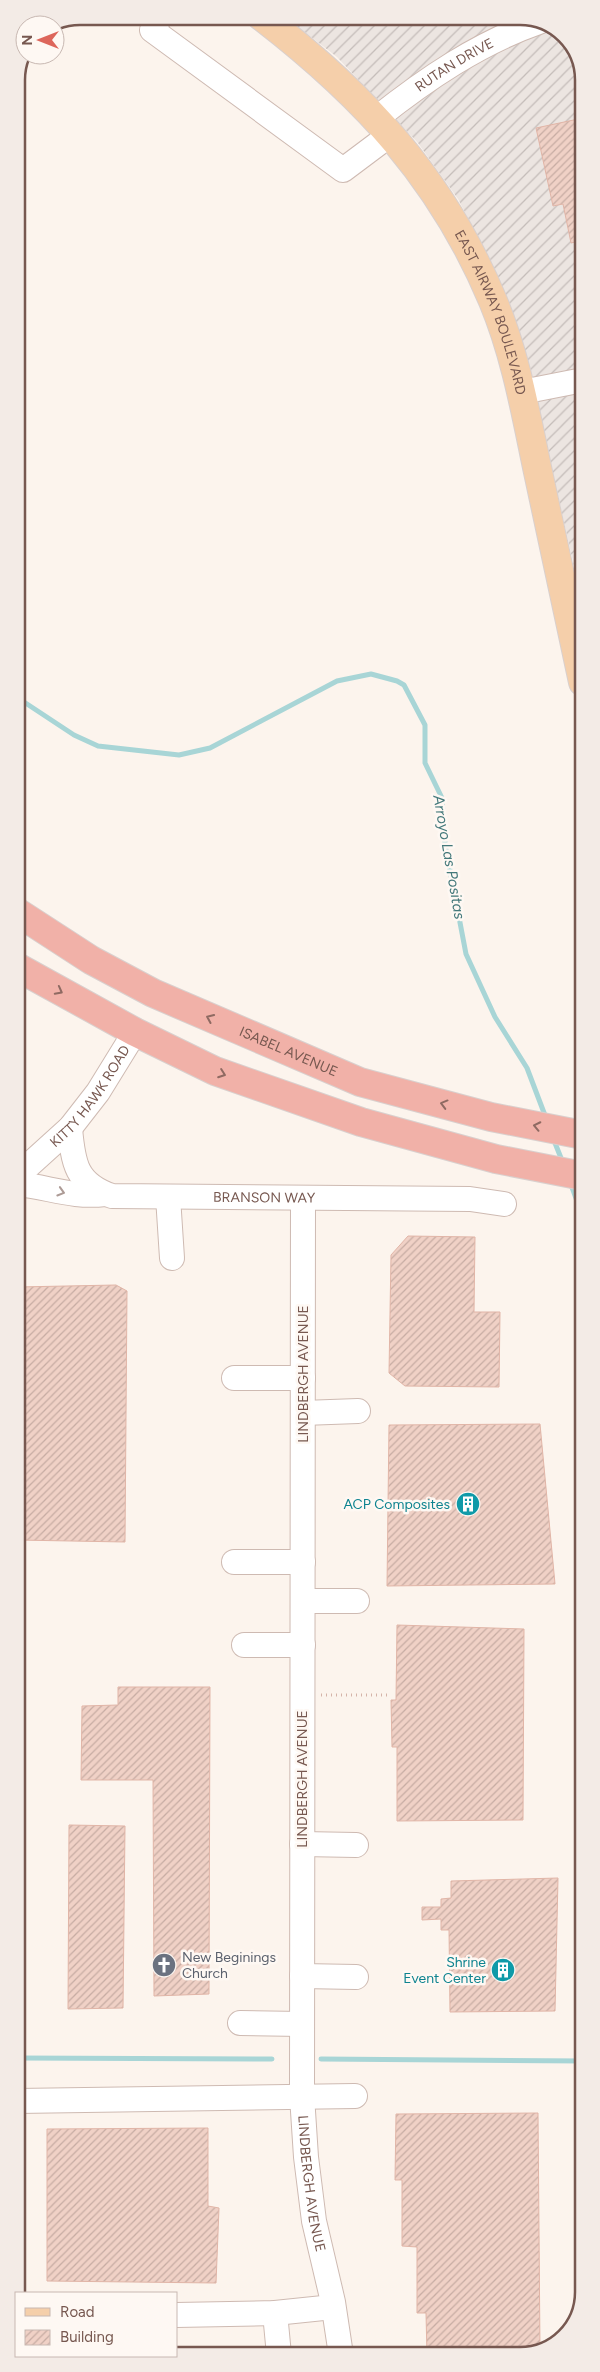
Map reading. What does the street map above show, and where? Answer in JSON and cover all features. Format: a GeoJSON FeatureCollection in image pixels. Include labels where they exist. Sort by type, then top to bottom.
{"type":"FeatureCollection","features":[{"type":"Feature","properties":{"kind":"highway"},"geometry":{"type":"LineString","coordinates":[[25,904],[33,911],[44,930]]}},
{"type":"Feature","properties":{"kind":"highway","name":"ISABEL AVENUE"},"geometry":{"type":"LineString","coordinates":[[25,917],[91,960],[153,993],[263,1042],[360,1082],[491,1117],[575,1133]]}},
{"type":"Feature","properties":{"kind":"highway"},"geometry":{"type":"LineString","coordinates":[[25,971],[135,1032],[224,1074],[361,1122],[496,1159],[575,1174]]}},
{"type":"Feature","properties":{"kind":"main road","name":"EAST AIRWAY BOULEVARD"},"geometry":{"type":"LineString","coordinates":[[271,25],[343,84],[384,126],[428,182],[452,219],[475,261],[494,303],[522,392],[575,625]]}},
{"type":"Feature","properties":{"kind":"street","name":"RUTAN DRIVE"},"geometry":{"type":"LineString","coordinates":[[155,25],[152,30],[343,170],[428,80],[492,42],[530,26]]}},
{"type":"Feature","properties":{"kind":"street"},"geometry":{"type":"LineString","coordinates":[[522,392],[575,382]]}},
{"type":"Feature","properties":{"kind":"street","name":"KITTY HAWK ROAD"},"geometry":{"type":"LineString","coordinates":[[25,1169],[70,1128],[98,1092],[135,1032]]}},
{"type":"Feature","properties":{"kind":"street","name":"BRANSON WAY"},"geometry":{"type":"LineString","coordinates":[[70,1128],[72,1156],[83,1179],[96,1191],[112,1196],[470,1199],[504,1204]]}},
{"type":"Feature","properties":{"kind":"street"},"geometry":{"type":"LineString","coordinates":[[25,1185],[44,1186],[68,1194],[105,1194]]}},
{"type":"Feature","properties":{"kind":"street"},"geometry":{"type":"LineString","coordinates":[[168,1197],[172,1258]]}},
{"type":"Feature","properties":{"kind":"street","name":"LINDBERGH AVENUE"},"geometry":{"type":"LineString","coordinates":[[303,1199],[302,2096],[306,2156],[314,2222],[333,2307],[339,2347]]}},
{"type":"Feature","properties":{"kind":"street"},"geometry":{"type":"LineString","coordinates":[[234,1378],[303,1378]]}},
{"type":"Feature","properties":{"kind":"street"},"geometry":{"type":"LineString","coordinates":[[303,1412],[358,1410]]}},
{"type":"Feature","properties":{"kind":"street"},"geometry":{"type":"LineString","coordinates":[[234,1562],[303,1562]]}},
{"type":"Feature","properties":{"kind":"street"},"geometry":{"type":"LineString","coordinates":[[303,1600],[357,1601]]}},
{"type":"Feature","properties":{"kind":"street"},"geometry":{"type":"LineString","coordinates":[[244,1645],[303,1645]]}},
{"type":"Feature","properties":{"kind":"street"},"geometry":{"type":"LineString","coordinates":[[302,1844],[356,1844]]}},
{"type":"Feature","properties":{"kind":"street"},"geometry":{"type":"LineString","coordinates":[[302,1976],[356,1977]]}},
{"type":"Feature","properties":{"kind":"street"},"geometry":{"type":"LineString","coordinates":[[240,2023],[302,2024]]}},
{"type":"Feature","properties":{"kind":"street"},"geometry":{"type":"LineString","coordinates":[[25,2101],[355,2096]]}},
{"type":"Feature","properties":{"kind":"street"},"geometry":{"type":"LineString","coordinates":[[178,2315],[275,2313],[333,2307]]}},
{"type":"Feature","properties":{"kind":"street"},"geometry":{"type":"LineString","coordinates":[[275,2313],[278,2347]]}},
{"type":"Feature","properties":{"kind":"path"},"geometry":{"type":"LineString","coordinates":[[318,1695],[388,1695]]}},
{"type":"Feature","properties":{"kind":"shaded area"},"geometry":{"type":"Polygon","coordinates":[[[296,25],[524,25],[548,32],[568,52],[574,69],[575,80],[575,571],[527,359],[492,264],[458,199],[418,143],[337,57],[296,25]]]}},
{"type":"Feature","properties":{"kind":"building"},"geometry":{"type":"Polygon","coordinates":[[[575,120],[575,242],[571,243],[563,204],[553,206],[536,128],[575,120]]]}},
{"type":"Feature","properties":{"kind":"building"},"geometry":{"type":"Polygon","coordinates":[[[408,1236],[475,1237],[474,1312],[500,1312],[499,1387],[405,1386],[389,1373],[391,1255],[408,1236]]]}},
{"type":"Feature","properties":{"kind":"building"},"geometry":{"type":"Polygon","coordinates":[[[116,1285],[127,1291],[125,1542],[25,1540],[25,1287],[116,1285]]]}},
{"type":"Feature","properties":{"kind":"building","name":"ACP Composites"},"geometry":{"type":"Polygon","coordinates":[[[540,1424],[555,1584],[387,1586],[389,1425],[540,1424]]]}},
{"type":"Feature","properties":{"kind":"building"},"geometry":{"type":"Polygon","coordinates":[[[397,1625],[524,1629],[523,1820],[397,1821],[397,1747],[392,1747],[391,1700],[396,1700],[397,1625]]]}},
{"type":"Feature","properties":{"kind":"building"},"geometry":{"type":"Polygon","coordinates":[[[118,1687],[210,1687],[209,1994],[154,1996],[153,1780],[81,1780],[82,1706],[118,1705],[118,1687]]]}},
{"type":"Feature","properties":{"kind":"building"},"geometry":{"type":"Polygon","coordinates":[[[69,1825],[125,1826],[123,2008],[68,2009],[69,1825]]]}},
{"type":"Feature","properties":{"kind":"building","name":"Shrine Event Center"},"geometry":{"type":"Polygon","coordinates":[[[558,1878],[555,2011],[450,2012],[449,1930],[441,1930],[441,1919],[422,1920],[422,1907],[441,1907],[441,1899],[451,1898],[451,1881],[558,1878]]]}},
{"type":"Feature","properties":{"kind":"building"},"geometry":{"type":"Polygon","coordinates":[[[538,2113],[540,2343],[520,2347],[427,2347],[426,2313],[417,2313],[417,2247],[402,2246],[402,2180],[395,2180],[396,2114],[538,2113]]]}},
{"type":"Feature","properties":{"kind":"building"},"geometry":{"type":"Polygon","coordinates":[[[208,2128],[208,2206],[219,2208],[216,2283],[47,2281],[47,2129],[208,2128]]]}},
{"type":"Feature","properties":{"kind":"waterway","name":"Arroyo Las Positas"},"geometry":{"type":"LineString","coordinates":[[25,703],[74,735],[98,746],[179,755],[210,748],[337,681],[371,674],[397,681],[404,685],[425,725],[425,763],[442,798],[445,844],[466,954],[495,1017],[527,1068],[546,1118]]}},
{"type":"Feature","properties":{"kind":"waterway","name":"Arroyo Las Positas"},"geometry":{"type":"LineString","coordinates":[[553,1138],[563,1163]]}},
{"type":"Feature","properties":{"kind":"waterway","name":"Arroyo Las Positas"},"geometry":{"type":"LineString","coordinates":[[570,1182],[575,1196]]}},
{"type":"Feature","properties":{"kind":"waterway"},"geometry":{"type":"LineString","coordinates":[[25,2058],[272,2059]]}},
{"type":"Feature","properties":{"kind":"waterway"},"geometry":{"type":"LineString","coordinates":[[321,2059],[575,2061]]}},
{"type":"Feature","properties":{"kind":"place","name":"ACP Composites"},"geometry":{"type":"Point","coordinates":[468,1504]}},
{"type":"Feature","properties":{"kind":"place","name":"New Beginings Church"},"geometry":{"type":"Point","coordinates":[164,1965]}},
{"type":"Feature","properties":{"kind":"place","name":"Shrine Event Center"},"geometry":{"type":"Point","coordinates":[503,1970]}}]}
